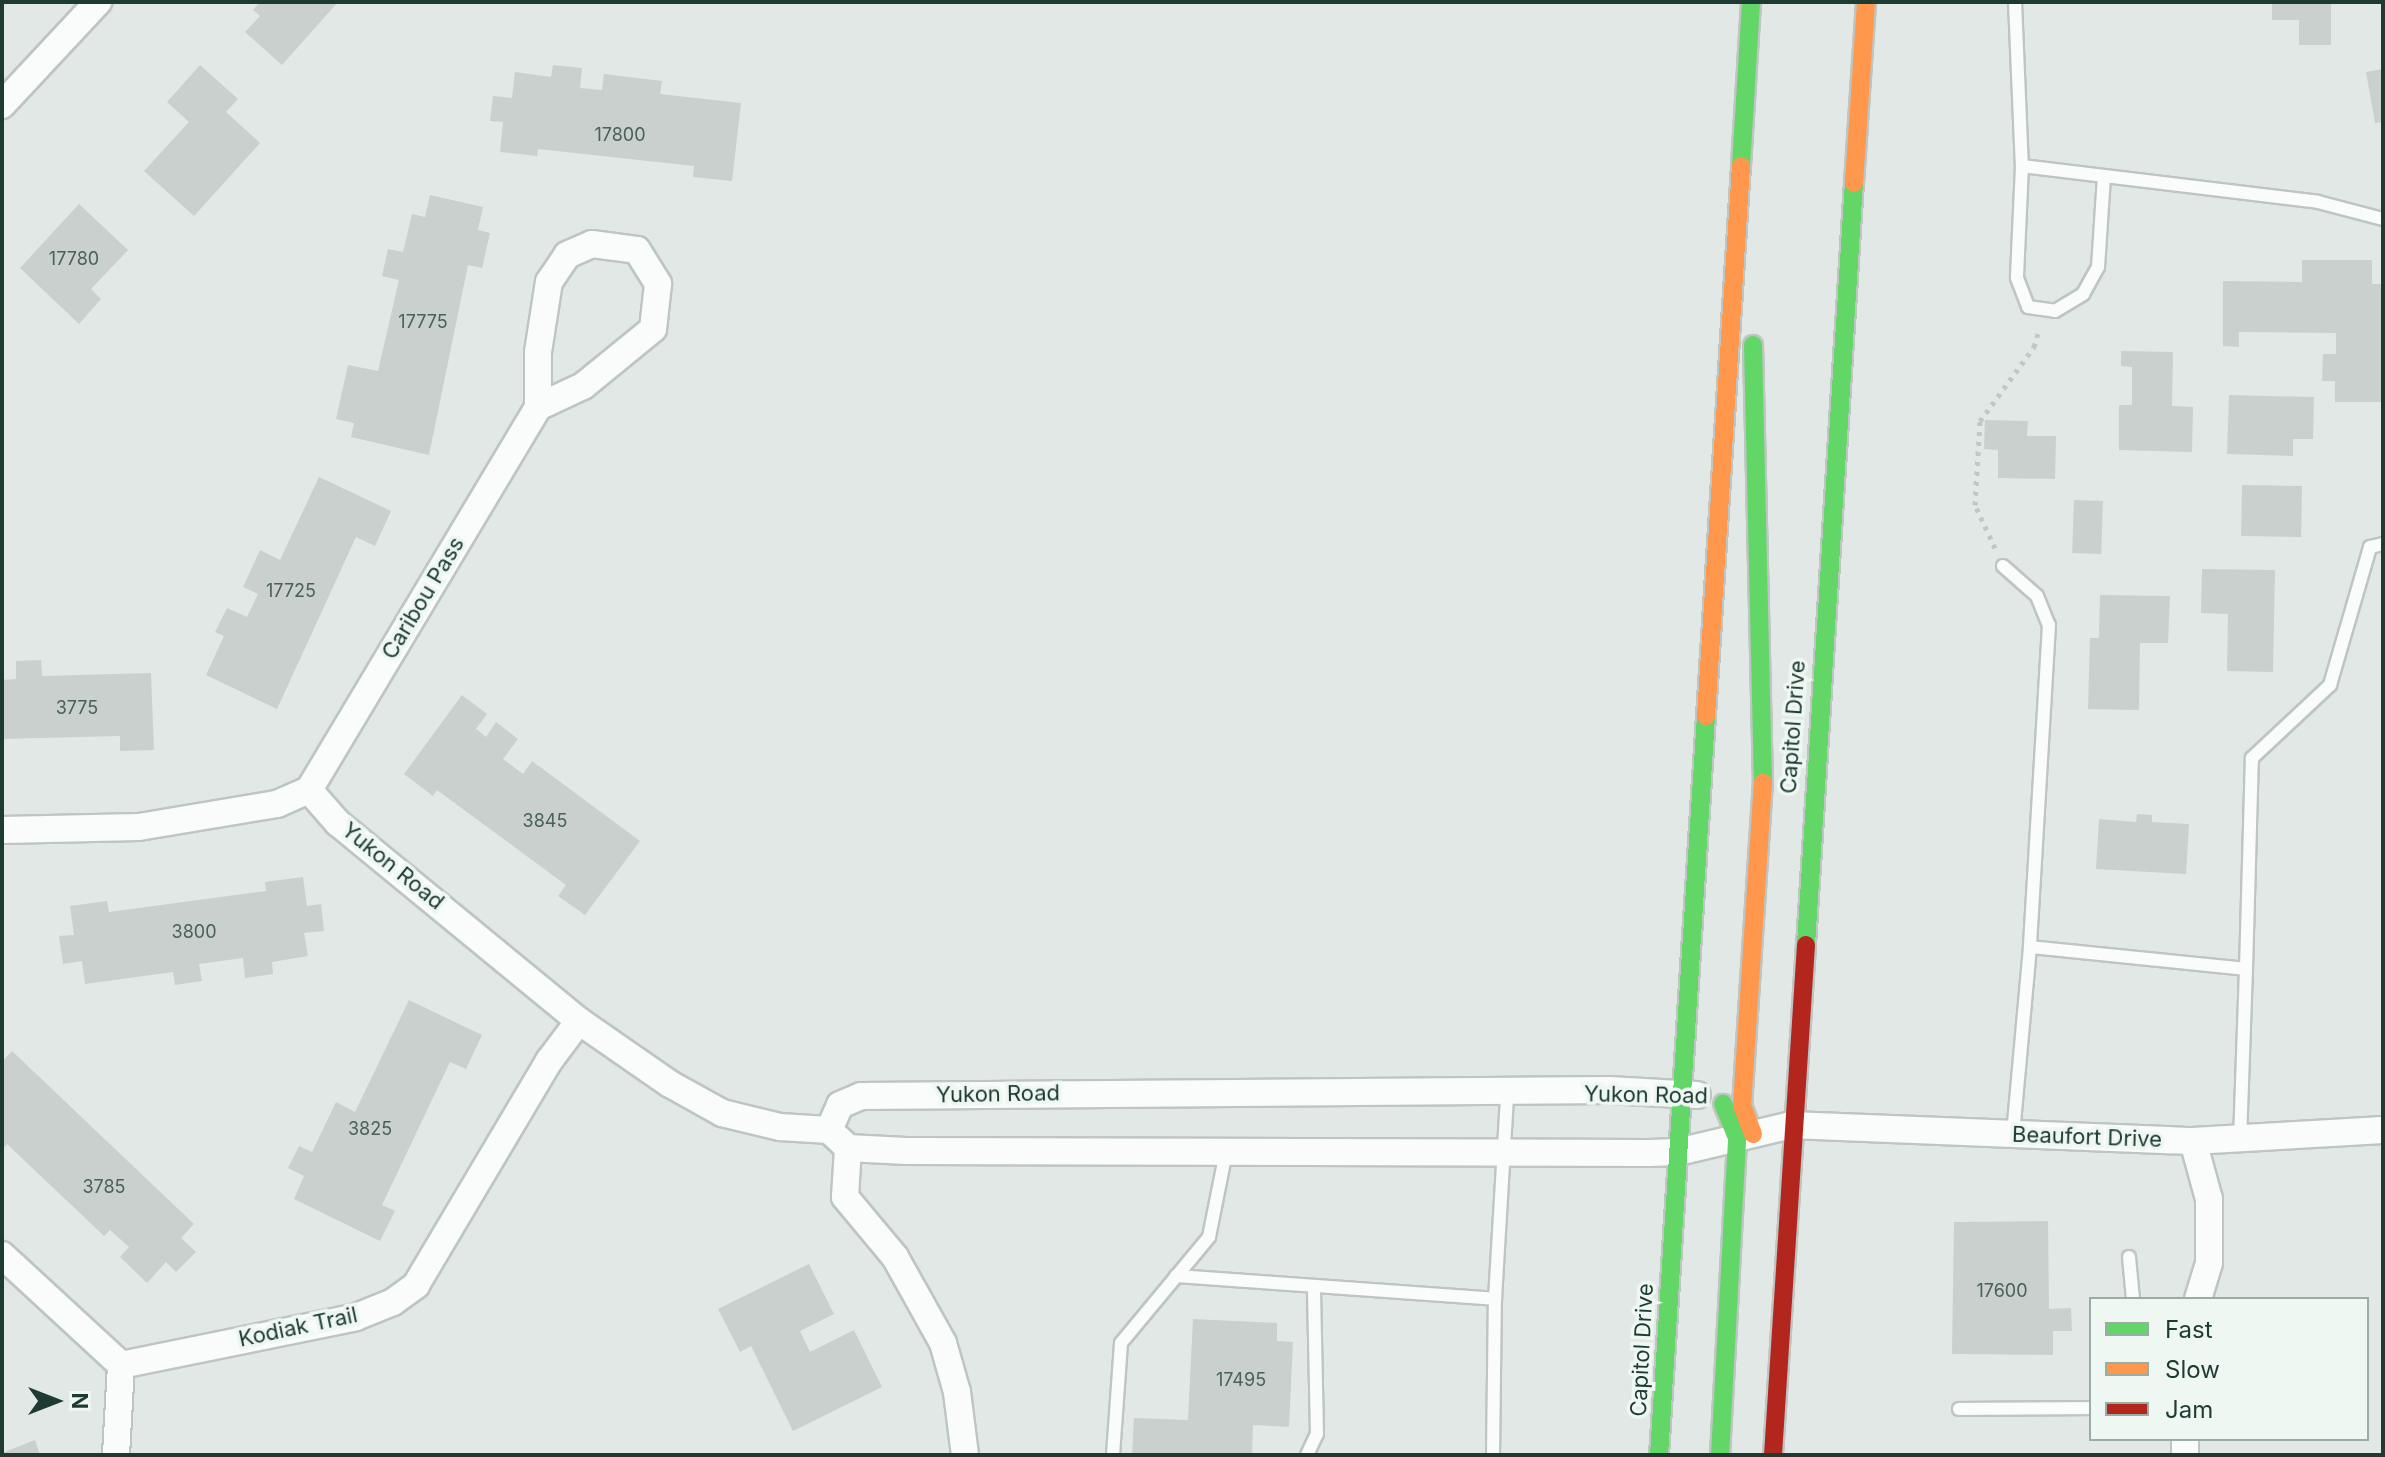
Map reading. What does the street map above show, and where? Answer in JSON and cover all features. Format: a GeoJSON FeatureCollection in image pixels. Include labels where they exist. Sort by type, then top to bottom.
{"type":"FeatureCollection","features":[{"type":"Feature","properties":{"kind":"main road","name":"Capitol Drive"},"geometry":{"type":"LineString","coordinates":[[1659,1455],[1751,2]]}},
{"type":"Feature","properties":{"kind":"main road","name":"Capitol Drive"},"geometry":{"type":"LineString","coordinates":[[1773,1455],[1791,1125],[1866,2]]}},
{"type":"Feature","properties":{"kind":"main road"},"geometry":{"type":"LineString","coordinates":[[1720,1455],[1745,1136],[1731,1101],[1766,744],[1744,144]]}},
{"type":"Feature","properties":{"kind":"street"},"geometry":{"type":"LineString","coordinates":[[2,105],[93,4]]}},
{"type":"Feature","properties":{"kind":"street"},"geometry":{"type":"LineString","coordinates":[[592,244],[637,250],[658,284],[653,329],[583,386],[538,407],[538,352],[549,282],[567,255],[592,244]]}},
{"type":"Feature","properties":{"kind":"street","name":"Caribou Pass"},"geometry":{"type":"LineString","coordinates":[[309,790],[538,407]]}},
{"type":"Feature","properties":{"kind":"street","name":"Yukon Road"},"geometry":{"type":"LineString","coordinates":[[309,790],[338,823],[579,1021],[722,1113],[780,1127],[839,1139],[1226,1151],[1678,1152],[1791,1125]]}},
{"type":"Feature","properties":{"kind":"street"},"geometry":{"type":"LineString","coordinates":[[2,830],[139,827],[277,804],[309,790]]}},
{"type":"Feature","properties":{"kind":"street","name":"Kodiak Trail"},"geometry":{"type":"LineString","coordinates":[[121,1365],[356,1317],[393,1302],[416,1285],[549,1061],[579,1021]]}},
{"type":"Feature","properties":{"kind":"street","name":"Yukon Road"},"geometry":{"type":"LineString","coordinates":[[839,1139],[840,1105],[861,1096],[1507,1094],[1609,1090],[1682,1094],[1731,1101],[1791,1125]]}},
{"type":"Feature","properties":{"kind":"street","name":"Beaufort Drive"},"geometry":{"type":"LineString","coordinates":[[1791,1125],[2193,1141],[2383,1130]]}},
{"type":"Feature","properties":{"kind":"street"},"geometry":{"type":"LineString","coordinates":[[839,1139],[845,1197],[895,1257],[943,1343],[957,1392],[965,1455]]}},
{"type":"Feature","properties":{"kind":"street"},"geometry":{"type":"LineString","coordinates":[[2193,1141],[2209,1199],[2209,1263],[2199,1297]]}},
{"type":"Feature","properties":{"kind":"street"},"geometry":{"type":"LineString","coordinates":[[2,1255],[121,1365],[116,1455]]}},
{"type":"Feature","properties":{"kind":"lane"},"geometry":{"type":"LineString","coordinates":[[2015,2],[2022,166],[2017,278],[2028,307],[2055,311],[2083,294],[2098,267],[2104,176]]}},
{"type":"Feature","properties":{"kind":"lane"},"geometry":{"type":"LineString","coordinates":[[2022,166],[2318,202],[2383,219]]}},
{"type":"Feature","properties":{"kind":"lane"},"geometry":{"type":"LineString","coordinates":[[2240,1138],[2252,758],[2330,685],[2370,547],[2383,544]]}},
{"type":"Feature","properties":{"kind":"lane"},"geometry":{"type":"LineString","coordinates":[[2003,566],[2037,596],[2049,625],[2030,947],[2013,1134]]}},
{"type":"Feature","properties":{"kind":"lane"},"geometry":{"type":"LineString","coordinates":[[2030,947],[2246,969]]}},
{"type":"Feature","properties":{"kind":"lane"},"geometry":{"type":"LineString","coordinates":[[1493,1455],[1495,1299],[1507,1094]]}},
{"type":"Feature","properties":{"kind":"lane"},"geometry":{"type":"LineString","coordinates":[[1113,1455],[1121,1343],[1209,1237],[1226,1151]]}},
{"type":"Feature","properties":{"kind":"lane"},"geometry":{"type":"LineString","coordinates":[[2129,1257],[2133,1297]]}},
{"type":"Feature","properties":{"kind":"lane"},"geometry":{"type":"LineString","coordinates":[[1176,1276],[1495,1299]]}},
{"type":"Feature","properties":{"kind":"lane"},"geometry":{"type":"LineString","coordinates":[[1307,1455],[1317,1434],[1314,1286]]}},
{"type":"Feature","properties":{"kind":"lane"},"geometry":{"type":"LineString","coordinates":[[1959,1409],[2089,1408]]}},
{"type":"Feature","properties":{"kind":"path"},"geometry":{"type":"LineString","coordinates":[[2003,566],[1975,505],[1980,421],[2034,347],[2045,309]]}},
{"type":"Feature","properties":{"kind":"building"},"geometry":{"type":"Polygon","coordinates":[[[260,2],[338,2],[282,65],[245,32],[260,16],[253,10],[260,2]]]}},
{"type":"Feature","properties":{"kind":"building"},"geometry":{"type":"Polygon","coordinates":[[[2272,2],[2331,2],[2331,45],[2299,45],[2299,20],[2272,20],[2272,2]]]}},
{"type":"Feature","properties":{"kind":"building"},"geometry":{"type":"Polygon","coordinates":[[[200,65],[238,99],[226,112],[260,143],[194,216],[144,171],[189,122],[167,102],[200,65]]]}},
{"type":"Feature","properties":{"kind":"building"},"geometry":{"type":"Polygon","coordinates":[[[553,65],[582,68],[580,88],[602,90],[604,74],[662,81],[660,94],[741,103],[732,181],[693,177],[694,166],[538,149],[537,156],[500,152],[503,122],[490,121],[493,96],[512,98],[515,72],[551,77],[553,65]]]}},
{"type":"Feature","properties":{"kind":"building"},"geometry":{"type":"Polygon","coordinates":[[[2383,69],[2383,122],[2375,123],[2366,72],[2383,69]]]}},
{"type":"Feature","properties":{"kind":"building"},"geometry":{"type":"Polygon","coordinates":[[[430,195],[483,207],[478,230],[490,233],[482,268],[468,265],[429,455],[351,437],[354,423],[336,419],[348,365],[378,371],[399,280],[382,276],[388,249],[403,252],[412,214],[425,217],[430,195]]]}},
{"type":"Feature","properties":{"kind":"building"},"geometry":{"type":"Polygon","coordinates":[[[79,204],[128,250],[91,289],[101,299],[79,324],[20,268],[79,204]]]}},
{"type":"Feature","properties":{"kind":"building"},"geometry":{"type":"Polygon","coordinates":[[[2302,260],[2372,260],[2372,284],[2383,284],[2383,402],[2335,402],[2335,381],[2322,381],[2323,354],[2336,354],[2336,333],[2239,332],[2239,347],[2223,346],[2223,281],[2302,282],[2302,260]]]}},
{"type":"Feature","properties":{"kind":"building"},"geometry":{"type":"Polygon","coordinates":[[[2121,351],[2173,352],[2172,406],[2193,407],[2192,452],[2119,450],[2119,405],[2132,405],[2132,367],[2121,366],[2121,351]]]}},
{"type":"Feature","properties":{"kind":"building"},"geometry":{"type":"Polygon","coordinates":[[[2229,395],[2314,397],[2313,439],[2293,439],[2293,456],[2227,454],[2229,395]]]}},
{"type":"Feature","properties":{"kind":"building"},"geometry":{"type":"Polygon","coordinates":[[[1985,420],[2028,421],[2027,436],[2056,436],[2055,479],[1998,478],[1998,450],[1984,449],[1985,420]]]}},
{"type":"Feature","properties":{"kind":"building"},"geometry":{"type":"Polygon","coordinates":[[[319,477],[391,511],[375,546],[356,537],[277,709],[206,675],[224,636],[215,632],[227,608],[247,617],[258,594],[243,587],[260,550],[280,560],[319,477]]]}},
{"type":"Feature","properties":{"kind":"building"},"geometry":{"type":"Polygon","coordinates":[[[2242,485],[2302,486],[2301,537],[2241,536],[2242,485]]]}},
{"type":"Feature","properties":{"kind":"building"},"geometry":{"type":"Polygon","coordinates":[[[2074,500],[2103,501],[2101,554],[2072,553],[2074,500]]]}},
{"type":"Feature","properties":{"kind":"building"},"geometry":{"type":"Polygon","coordinates":[[[2202,569],[2275,570],[2273,672],[2227,671],[2228,614],[2201,613],[2202,569]]]}},
{"type":"Feature","properties":{"kind":"building"},"geometry":{"type":"Polygon","coordinates":[[[2100,595],[2170,596],[2168,643],[2140,643],[2139,710],[2088,709],[2090,638],[2099,638],[2100,595]]]}},
{"type":"Feature","properties":{"kind":"building"},"geometry":{"type":"Polygon","coordinates":[[[41,660],[42,676],[151,673],[154,750],[120,751],[120,736],[2,739],[2,680],[16,679],[16,661],[41,660]]]}},
{"type":"Feature","properties":{"kind":"building"},"geometry":{"type":"Polygon","coordinates":[[[462,695],[487,714],[476,729],[486,737],[496,722],[518,739],[503,759],[523,774],[532,761],[640,841],[585,915],[558,896],[566,885],[437,790],[433,796],[404,774],[462,695]]]}},
{"type":"Feature","properties":{"kind":"building"},"geometry":{"type":"Polygon","coordinates":[[[2137,814],[2152,815],[2152,822],[2189,824],[2186,874],[2096,869],[2099,819],[2136,822],[2137,814]]]}},
{"type":"Feature","properties":{"kind":"building"},"geometry":{"type":"Polygon","coordinates":[[[303,877],[307,906],[321,904],[324,931],[304,933],[308,956],[272,962],[273,974],[245,978],[243,958],[199,964],[202,981],[175,985],[173,972],[85,984],[82,961],[63,964],[59,936],[74,935],[70,906],[107,901],[109,912],[266,891],[265,882],[303,877]]]}},
{"type":"Feature","properties":{"kind":"building"},"geometry":{"type":"Polygon","coordinates":[[[409,1000],[482,1035],[466,1069],[450,1062],[382,1205],[395,1211],[380,1241],[294,1199],[304,1176],[288,1168],[299,1146],[312,1152],[336,1102],[355,1112],[409,1000]]]}},
{"type":"Feature","properties":{"kind":"building"},"geometry":{"type":"Polygon","coordinates":[[[12,1051],[194,1224],[181,1238],[196,1252],[176,1272],[166,1262],[147,1283],[120,1257],[129,1247],[110,1230],[104,1236],[7,1144],[2,1150],[2,1062],[12,1051]]]}},
{"type":"Feature","properties":{"kind":"building"},"geometry":{"type":"Polygon","coordinates":[[[2048,1221],[2049,1309],[2071,1308],[2072,1331],[2053,1331],[2053,1355],[1952,1354],[1954,1222],[2048,1221]]]}},
{"type":"Feature","properties":{"kind":"building"},"geometry":{"type":"Polygon","coordinates":[[[809,1264],[834,1314],[800,1331],[810,1352],[854,1330],[882,1387],[793,1431],[751,1346],[740,1352],[718,1309],[809,1264]]]}},
{"type":"Feature","properties":{"kind":"building"},"geometry":{"type":"Polygon","coordinates":[[[1193,1319],[1277,1323],[1277,1341],[1293,1342],[1289,1427],[1253,1425],[1252,1455],[1132,1455],[1134,1418],[1188,1420],[1193,1319]]]}},
{"type":"Feature","properties":{"kind":"building"},"geometry":{"type":"Polygon","coordinates":[[[35,1440],[40,1455],[2,1455],[2,1453],[35,1440]]]}},
{"type":"Feature","properties":{"kind":"traffic: fast"},"geometry":{"type":"LineString","coordinates":[[1741,166],[1751,2]]}},
{"type":"Feature","properties":{"kind":"traffic: fast"},"geometry":{"type":"LineString","coordinates":[[1806,945],[1854,183]]}},
{"type":"Feature","properties":{"kind":"traffic: fast"},"geometry":{"type":"LineString","coordinates":[[1753,345],[1763,783]]}},
{"type":"Feature","properties":{"kind":"traffic: fast"},"geometry":{"type":"LineString","coordinates":[[1659,1455],[1706,716]]}},
{"type":"Feature","properties":{"kind":"traffic: fast"},"geometry":{"type":"LineString","coordinates":[[1720,1455],[1737,1138],[1723,1104]]}},
{"type":"Feature","properties":{"kind":"traffic: slow"},"geometry":{"type":"LineString","coordinates":[[1854,183],[1866,2]]}},
{"type":"Feature","properties":{"kind":"traffic: slow"},"geometry":{"type":"LineString","coordinates":[[1706,716],[1741,166]]}},
{"type":"Feature","properties":{"kind":"traffic: slow"},"geometry":{"type":"LineString","coordinates":[[1753,1134],[1742,1106],[1763,783]]}},
{"type":"Feature","properties":{"kind":"traffic: jam"},"geometry":{"type":"LineString","coordinates":[[1773,1455],[1806,945]]}}]}
